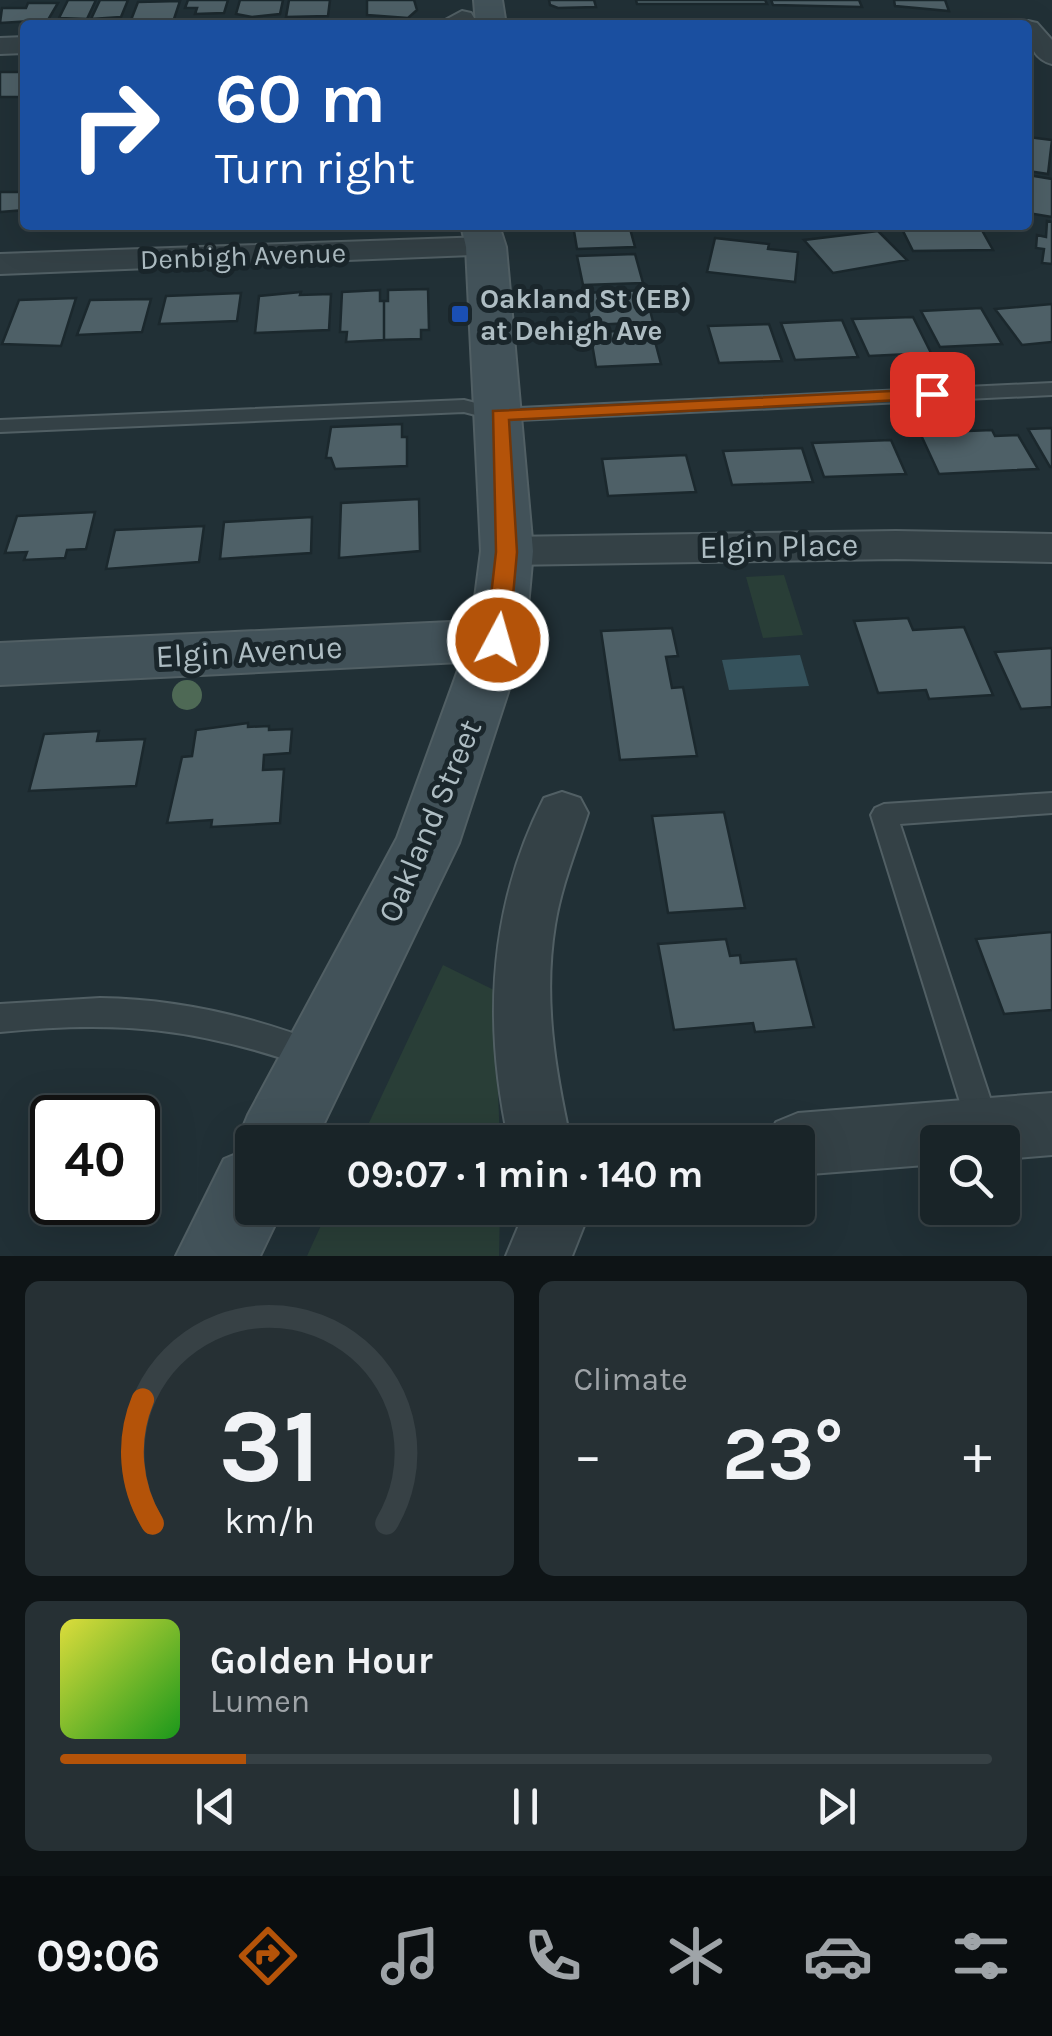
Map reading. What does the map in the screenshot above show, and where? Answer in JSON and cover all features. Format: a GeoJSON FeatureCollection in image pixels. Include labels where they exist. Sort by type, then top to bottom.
{"type":"FeatureCollection","features":[{"type":"Feature","properties":{"kind":"street"},"geometry":{"type":"LineString","coordinates":[[466,20],[488,0]]}},
{"type":"Feature","properties":{"kind":"street"},"geometry":{"type":"LineString","coordinates":[[1032,34],[1052,56]]}},
{"type":"Feature","properties":{"kind":"street","name":"Denbigh Avenue"},"geometry":{"type":"LineString","coordinates":[[0,264],[485,234]]}},
{"type":"Feature","properties":{"kind":"street","name":"Oakland Street"},"geometry":{"type":"LineString","coordinates":[[284,1125],[427,843],[498,640],[507,552],[485,234]]}},
{"type":"Feature","properties":{"kind":"street","name":"Elgin Place"},"geometry":{"type":"LineString","coordinates":[[507,552],[896,545],[1052,548]]}},
{"type":"Feature","properties":{"kind":"street","name":"Elgin Avenue"},"geometry":{"type":"LineString","coordinates":[[0,664],[498,640]]}},
{"type":"Feature","properties":{"kind":"street"},"geometry":{"type":"LineString","coordinates":[[537,1125],[524,1040],[522,976],[527,924],[562,813]]}},
{"type":"Feature","properties":{"kind":"street"},"geometry":{"type":"LineString","coordinates":[[1020,1126],[1052,1124]]}},
{"type":"Feature","properties":{"kind":"street"},"geometry":{"type":"LineString","coordinates":[[815,1143],[920,1134]]}},
{"type":"Feature","properties":{"kind":"street"},"geometry":{"type":"LineString","coordinates":[[217,1256],[235,1221]]}},
{"type":"Feature","properties":{"kind":"street"},"geometry":{"type":"LineString","coordinates":[[539,1256],[552,1225]]}},
{"type":"Feature","properties":{"kind":"lane"},"geometry":{"type":"LineString","coordinates":[[0,426],[464,406],[499,415],[1052,389]]}},
{"type":"Feature","properties":{"kind":"lane"},"geometry":{"type":"LineString","coordinates":[[983,1125],[884,815],[1052,803]]}},
{"type":"Feature","properties":{"kind":"lane"},"geometry":{"type":"LineString","coordinates":[[0,1018],[102,1011],[148,1014],[257,1034],[319,1058]]}},
{"type":"Feature","properties":{"kind":"green space"},"geometry":{"type":"Polygon","coordinates":[[[784,575],[803,635],[763,638],[746,577],[784,575]]]}},
{"type":"Feature","properties":{"kind":"green space"},"geometry":{"type":"Polygon","coordinates":[[[443,965],[494,990],[499,1125],[368,1125],[443,965]]]}},
{"type":"Feature","properties":{"kind":"green space"},"geometry":{"type":"Polygon","coordinates":[[[321,1225],[500,1225],[499,1256],[307,1256],[321,1225]]]}},
{"type":"Feature","properties":{"kind":"water"},"geometry":{"type":"Polygon","coordinates":[[[800,655],[809,686],[729,690],[722,660],[800,655]]]}},
{"type":"Feature","properties":{"kind":"building"},"geometry":{"type":"Polygon","coordinates":[[[68,0],[96,0],[87,19],[59,18],[68,0]]]}},
{"type":"Feature","properties":{"kind":"building"},"geometry":{"type":"Polygon","coordinates":[[[100,0],[128,0],[121,17],[91,19],[100,0]]]}},
{"type":"Feature","properties":{"kind":"building"},"geometry":{"type":"Polygon","coordinates":[[[188,0],[228,0],[224,13],[195,14],[197,8],[185,8],[188,0]]]}},
{"type":"Feature","properties":{"kind":"building"},"geometry":{"type":"Polygon","coordinates":[[[240,0],[283,0],[280,14],[252,17],[236,14],[240,0]]]}},
{"type":"Feature","properties":{"kind":"building"},"geometry":{"type":"Polygon","coordinates":[[[289,0],[330,0],[328,16],[286,17],[289,0]]]}},
{"type":"Feature","properties":{"kind":"building"},"geometry":{"type":"Polygon","coordinates":[[[367,0],[414,0],[417,10],[408,18],[367,15],[367,0]]]}},
{"type":"Feature","properties":{"kind":"building"},"geometry":{"type":"Polygon","coordinates":[[[549,0],[594,0],[596,7],[558,8],[550,5],[549,0]]]}},
{"type":"Feature","properties":{"kind":"building"},"geometry":{"type":"Polygon","coordinates":[[[636,0],[765,0],[767,4],[637,4],[636,0]]]}},
{"type":"Feature","properties":{"kind":"building"},"geometry":{"type":"Polygon","coordinates":[[[771,0],[859,0],[862,7],[773,5],[771,0]]]}},
{"type":"Feature","properties":{"kind":"building"},"geometry":{"type":"Polygon","coordinates":[[[894,0],[945,0],[949,11],[895,6],[894,0]]]}},
{"type":"Feature","properties":{"kind":"building"},"geometry":{"type":"Polygon","coordinates":[[[180,1],[174,19],[131,20],[138,2],[180,1]]]}},
{"type":"Feature","properties":{"kind":"building"},"geometry":{"type":"Polygon","coordinates":[[[28,3],[58,3],[48,20],[0,23],[2,8],[26,8],[28,3]]]}},
{"type":"Feature","properties":{"kind":"building"},"geometry":{"type":"Polygon","coordinates":[[[0,72],[20,72],[20,97],[0,97],[0,72]]]}},
{"type":"Feature","properties":{"kind":"building"},"geometry":{"type":"Polygon","coordinates":[[[1032,138],[1052,140],[1048,174],[1032,172],[1032,138]]]}},
{"type":"Feature","properties":{"kind":"building"},"geometry":{"type":"Polygon","coordinates":[[[1032,176],[1052,179],[1052,217],[1032,214],[1032,176]]]}},
{"type":"Feature","properties":{"kind":"building"},"geometry":{"type":"Polygon","coordinates":[[[0,192],[20,192],[20,210],[0,212],[0,192]]]}},
{"type":"Feature","properties":{"kind":"building"},"geometry":{"type":"Polygon","coordinates":[[[1047,221],[1052,222],[1052,264],[1042,263],[1044,249],[1036,248],[1037,235],[1046,237],[1047,221]]]}},
{"type":"Feature","properties":{"kind":"building"},"geometry":{"type":"Polygon","coordinates":[[[574,230],[630,230],[635,247],[577,249],[574,230]]]}},
{"type":"Feature","properties":{"kind":"building"},"geometry":{"type":"Polygon","coordinates":[[[902,230],[982,230],[993,250],[913,251],[902,230]]]}},
{"type":"Feature","properties":{"kind":"building"},"geometry":{"type":"Polygon","coordinates":[[[878,231],[907,260],[833,273],[804,240],[878,231]]]}},
{"type":"Feature","properties":{"kind":"building"},"geometry":{"type":"Polygon","coordinates":[[[715,238],[769,244],[768,249],[798,252],[795,282],[707,272],[715,238]]]}},
{"type":"Feature","properties":{"kind":"building"},"geometry":{"type":"Polygon","coordinates":[[[635,254],[643,283],[583,285],[577,256],[635,254]]]}},
{"type":"Feature","properties":{"kind":"building"},"geometry":{"type":"Polygon","coordinates":[[[428,289],[429,330],[421,330],[421,339],[384,340],[384,301],[388,301],[388,290],[428,289]]]}},
{"type":"Feature","properties":{"kind":"building"},"geometry":{"type":"Polygon","coordinates":[[[380,290],[380,301],[384,301],[384,340],[346,342],[347,332],[340,332],[342,292],[380,290]]]}},
{"type":"Feature","properties":{"kind":"building"},"geometry":{"type":"Polygon","coordinates":[[[645,290],[653,322],[591,325],[585,293],[645,290]]]}},
{"type":"Feature","properties":{"kind":"building"},"geometry":{"type":"Polygon","coordinates":[[[301,292],[300,295],[331,294],[329,330],[255,333],[259,296],[301,292]]]}},
{"type":"Feature","properties":{"kind":"building"},"geometry":{"type":"Polygon","coordinates":[[[241,293],[237,321],[159,324],[166,296],[241,293]]]}},
{"type":"Feature","properties":{"kind":"building"},"geometry":{"type":"Polygon","coordinates":[[[76,298],[61,346],[2,344],[19,300],[76,298]]]}},
{"type":"Feature","properties":{"kind":"building"},"geometry":{"type":"Polygon","coordinates":[[[151,299],[142,332],[77,335],[90,300],[151,299]]]}},
{"type":"Feature","properties":{"kind":"building"},"geometry":{"type":"Polygon","coordinates":[[[1052,304],[1052,342],[1022,345],[995,309],[1052,304]]]}},
{"type":"Feature","properties":{"kind":"building"},"geometry":{"type":"Polygon","coordinates":[[[981,308],[1002,344],[940,347],[921,311],[981,308]]]}},
{"type":"Feature","properties":{"kind":"building"},"geometry":{"type":"Polygon","coordinates":[[[913,317],[931,353],[869,356],[852,319],[913,317]]]}},
{"type":"Feature","properties":{"kind":"building"},"geometry":{"type":"Polygon","coordinates":[[[842,320],[858,357],[795,360],[781,323],[842,320]]]}},
{"type":"Feature","properties":{"kind":"building"},"geometry":{"type":"Polygon","coordinates":[[[769,324],[782,361],[719,363],[708,326],[769,324]]]}},
{"type":"Feature","properties":{"kind":"building"},"geometry":{"type":"Polygon","coordinates":[[[652,330],[661,364],[596,367],[590,332],[652,330]]]}},
{"type":"Feature","properties":{"kind":"building"},"geometry":{"type":"Polygon","coordinates":[[[402,424],[402,437],[407,437],[407,466],[335,469],[331,458],[326,458],[331,427],[402,424]]]}},
{"type":"Feature","properties":{"kind":"building"},"geometry":{"type":"Polygon","coordinates":[[[1052,428],[1052,467],[1050,467],[1028,429],[1052,428]]]}},
{"type":"Feature","properties":{"kind":"building"},"geometry":{"type":"Polygon","coordinates":[[[992,430],[995,436],[1018,435],[1038,469],[939,474],[920,433],[992,430]]]}},
{"type":"Feature","properties":{"kind":"building"},"geometry":{"type":"Polygon","coordinates":[[[891,440],[906,474],[824,477],[812,443],[891,440]]]}},
{"type":"Feature","properties":{"kind":"building"},"geometry":{"type":"Polygon","coordinates":[[[802,448],[813,482],[732,485],[723,451],[802,448]]]}},
{"type":"Feature","properties":{"kind":"building"},"geometry":{"type":"Polygon","coordinates":[[[686,455],[696,492],[608,496],[602,459],[686,455]]]}},
{"type":"Feature","properties":{"kind":"building"},"geometry":{"type":"Polygon","coordinates":[[[419,499],[420,551],[339,558],[341,503],[419,499]]]}},
{"type":"Feature","properties":{"kind":"building"},"geometry":{"type":"Polygon","coordinates":[[[95,512],[86,549],[67,550],[65,558],[24,560],[27,552],[5,553],[17,516],[95,512]]]}},
{"type":"Feature","properties":{"kind":"building"},"geometry":{"type":"Polygon","coordinates":[[[312,517],[311,553],[220,559],[224,522],[312,517]]]}},
{"type":"Feature","properties":{"kind":"building"},"geometry":{"type":"Polygon","coordinates":[[[204,526],[199,562],[106,569],[115,530],[204,526]]]}},
{"type":"Feature","properties":{"kind":"building"},"geometry":{"type":"Polygon","coordinates":[[[908,618],[913,630],[964,627],[993,695],[929,699],[926,690],[878,693],[854,621],[908,618]]]}},
{"type":"Feature","properties":{"kind":"building"},"geometry":{"type":"Polygon","coordinates":[[[672,628],[678,656],[666,657],[672,688],[683,687],[697,756],[620,760],[601,631],[672,628]]]}},
{"type":"Feature","properties":{"kind":"building"},"geometry":{"type":"Polygon","coordinates":[[[1052,648],[1052,707],[1021,709],[995,652],[1052,648]]]}},
{"type":"Feature","properties":{"kind":"building"},"geometry":{"type":"Polygon","coordinates":[[[248,723],[248,727],[269,726],[269,730],[292,729],[290,753],[264,755],[263,770],[284,769],[280,823],[211,827],[212,820],[167,823],[182,757],[192,756],[196,730],[248,723]]]}},
{"type":"Feature","properties":{"kind":"building"},"geometry":{"type":"Polygon","coordinates":[[[99,731],[97,741],[145,739],[136,786],[29,791],[44,734],[99,731]]]}},
{"type":"Feature","properties":{"kind":"building"},"geometry":{"type":"Polygon","coordinates":[[[724,812],[745,908],[668,913],[652,816],[724,812]]]}},
{"type":"Feature","properties":{"kind":"building"},"geometry":{"type":"Polygon","coordinates":[[[1052,932],[1052,1010],[1004,1014],[976,939],[1052,932]]]}},
{"type":"Feature","properties":{"kind":"building"},"geometry":{"type":"Polygon","coordinates":[[[726,939],[730,956],[740,955],[741,963],[796,959],[814,1027],[755,1032],[753,1023],[674,1030],[658,944],[726,939]]]}},
{"type":"Feature","properties":{"kind":"place","name":"Oakland St (EB) at Dehigh Ave"},"geometry":{"type":"Point","coordinates":[460,314]}},
{"type":"Feature","properties":{"kind":"route"},"geometry":{"type":"LineString","coordinates":[[498,640],[507,552],[499,415],[932,394]]}}]}
